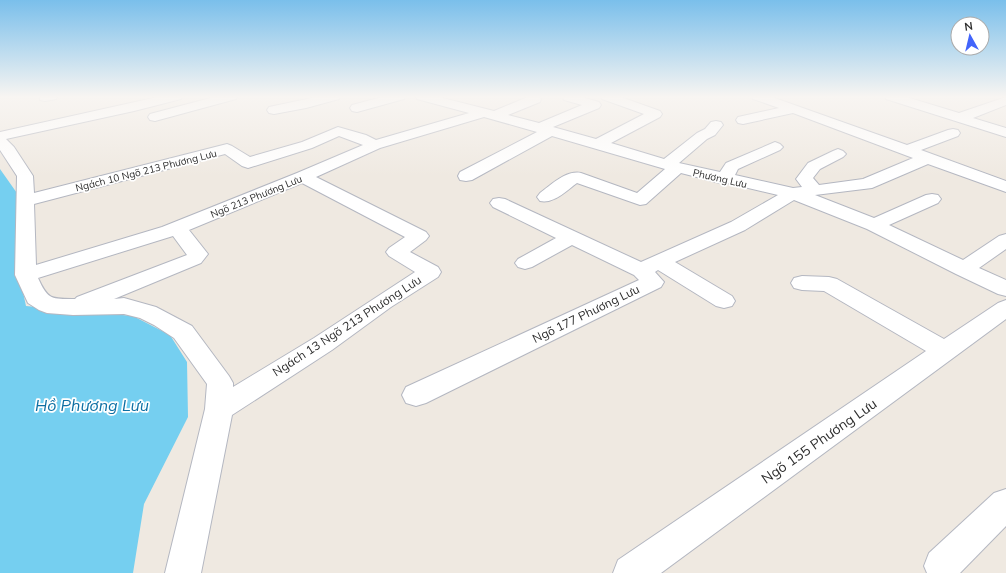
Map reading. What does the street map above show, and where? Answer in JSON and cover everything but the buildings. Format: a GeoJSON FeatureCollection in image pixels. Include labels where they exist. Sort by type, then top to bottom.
{"type":"FeatureCollection","features":[{"type":"Feature","properties":{"kind":"street"},"geometry":{"type":"LineString","coordinates":[[0,136],[61,123]]}},
{"type":"Feature","properties":{"kind":"street","name":"Ngõ 213 Phương Lưu"},"geometry":{"type":"LineString","coordinates":[[26,275],[177,228],[303,177],[375,145],[460,123]]}},
{"type":"Feature","properties":{"kind":"street","name":"Phương Lưu"},"geometry":{"type":"LineString","coordinates":[[520,123],[598,144],[672,167],[724,179],[804,192],[1006,289]]}},
{"type":"Feature","properties":{"kind":"street"},"geometry":{"type":"LineString","coordinates":[[466,176],[558,123]]}},
{"type":"Feature","properties":{"kind":"street"},"geometry":{"type":"LineString","coordinates":[[598,144],[638,123]]}},
{"type":"Feature","properties":{"kind":"street"},"geometry":{"type":"LineString","coordinates":[[842,123],[1006,188]]}},
{"type":"Feature","properties":{"kind":"street"},"geometry":{"type":"LineString","coordinates":[[974,123],[1006,133]]}},
{"type":"Feature","properties":{"kind":"street"},"geometry":{"type":"LineString","coordinates":[[546,197],[575,178],[640,200],[716,125]]}},
{"type":"Feature","properties":{"kind":"street","name":"Ngách 10 Ngõ 213 Phương Lưu"},"geometry":{"type":"LineString","coordinates":[[25,201],[227,149],[248,163],[307,144],[338,131],[360,138],[375,145]]}},
{"type":"Feature","properties":{"kind":"street"},"geometry":{"type":"LineString","coordinates":[[908,150],[953,133]]}},
{"type":"Feature","properties":{"kind":"street"},"geometry":{"type":"LineString","coordinates":[[0,142],[9,150],[25,176],[26,275],[36,298],[47,305],[73,307],[124,306],[148,312],[183,332],[220,383],[219,409],[183,573]]}},
{"type":"Feature","properties":{"kind":"street"},"geometry":{"type":"LineString","coordinates":[[724,179],[732,166],[775,147]]}},
{"type":"Feature","properties":{"kind":"street"},"geometry":{"type":"LineString","coordinates":[[804,192],[804,179],[814,166],[838,154]]}},
{"type":"Feature","properties":{"kind":"street"},"geometry":{"type":"LineString","coordinates":[[650,266],[738,226],[804,192],[866,184],[928,158]]}},
{"type":"Feature","properties":{"kind":"street","name":"Ngách 13 Ngõ 213 Phương Lưu"},"geometry":{"type":"LineString","coordinates":[[219,409],[323,344],[383,302],[430,272],[396,252],[419,236],[303,177]]}},
{"type":"Feature","properties":{"kind":"street"},"geometry":{"type":"LineString","coordinates":[[874,225],[932,199]]}},
{"type":"Feature","properties":{"kind":"street"},"geometry":{"type":"LineString","coordinates":[[499,203],[572,237],[650,266],[724,301]]}},
{"type":"Feature","properties":{"kind":"street"},"geometry":{"type":"LineString","coordinates":[[73,307],[194,259],[198,254],[177,228]]}},
{"type":"Feature","properties":{"kind":"street"},"geometry":{"type":"LineString","coordinates":[[526,263],[572,237]]}},
{"type":"Feature","properties":{"kind":"street"},"geometry":{"type":"LineString","coordinates":[[963,269],[1006,240]]}},
{"type":"Feature","properties":{"kind":"street","name":"Ngõ 177 Phương Lưu"},"geometry":{"type":"LineString","coordinates":[[416,396],[653,282],[650,266]]}},
{"type":"Feature","properties":{"kind":"street"},"geometry":{"type":"LineString","coordinates":[[802,282],[829,284],[946,351]]}},
{"type":"Feature","properties":{"kind":"street","name":"Ngõ 155 Phương Lưu"},"geometry":{"type":"LineString","coordinates":[[631,573],[1006,308]]}},
{"type":"Feature","properties":{"kind":"street"},"geometry":{"type":"LineString","coordinates":[[942,566],[1006,504]]}},
{"type":"Feature","properties":{"kind":"water","name":"Hồ Phương Lưu"},"geometry":{"type":"Polygon","coordinates":[[[0,169],[19,196],[20,278],[26,306],[133,316],[170,335],[187,362],[188,417],[144,504],[133,573],[0,573],[0,169]]]}}]}
